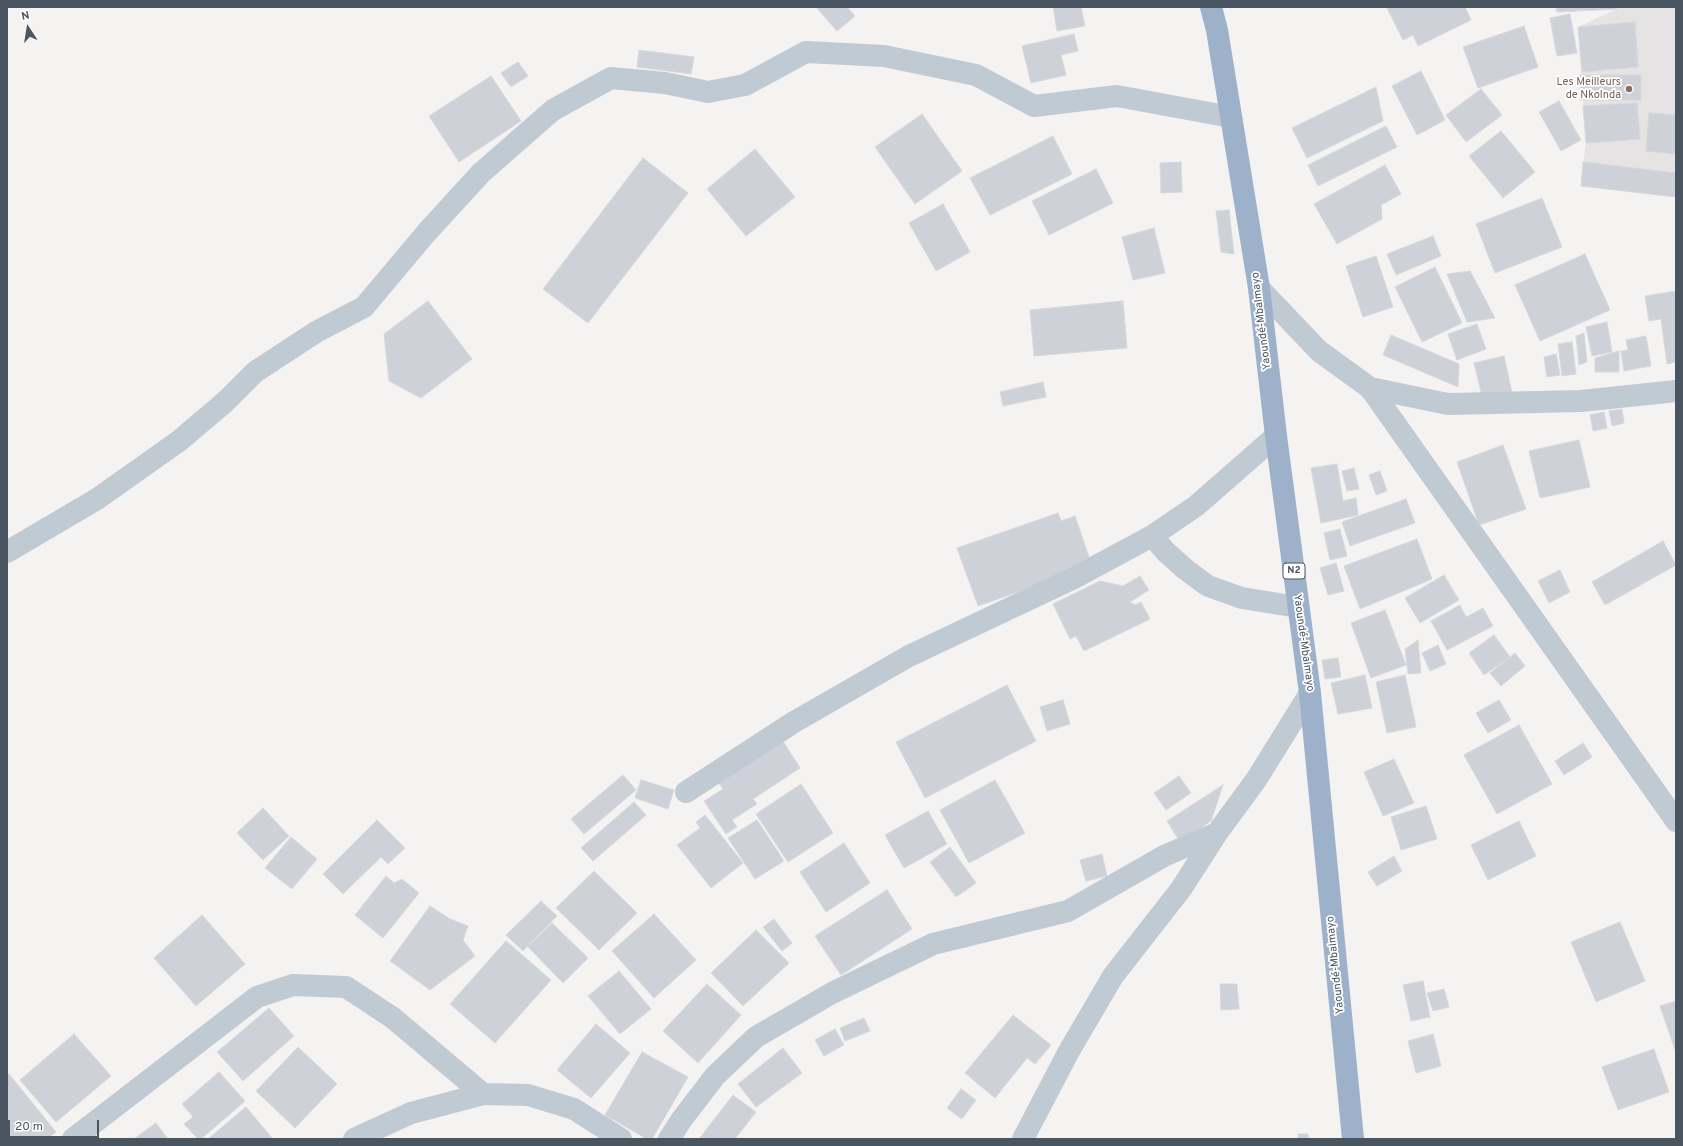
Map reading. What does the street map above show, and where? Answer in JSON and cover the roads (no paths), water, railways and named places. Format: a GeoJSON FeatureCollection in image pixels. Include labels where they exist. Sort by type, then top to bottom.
{"type":"FeatureCollection","features":[{"type":"Feature","properties":{"kind":"highway","name":"Yaoundé-Mbalmayo"},"geometry":{"type":"LineString","coordinates":[[1211,7],[1217,30],[1259,288],[1276,436],[1310,693],[1353,1139]]}},
{"type":"Feature","properties":{"kind":"street"},"geometry":{"type":"LineString","coordinates":[[7,552],[97,500],[173,445],[225,402],[255,372],[316,332],[364,307],[427,232],[481,172],[553,110],[611,78],[665,83],[708,92],[745,85],[806,52],[884,56],[976,76],[1034,106],[1117,96],[1231,117]]}},
{"type":"Feature","properties":{"kind":"street"},"geometry":{"type":"LineString","coordinates":[[1259,288],[1319,351],[1370,388],[1676,821]]}},
{"type":"Feature","properties":{"kind":"street"},"geometry":{"type":"LineString","coordinates":[[1370,388],[1448,404],[1581,401],[1676,391]]}},
{"type":"Feature","properties":{"kind":"street"},"geometry":{"type":"LineString","coordinates":[[686,792],[794,722],[909,656],[1074,578],[1152,536],[1196,506],[1276,436]]}},
{"type":"Feature","properties":{"kind":"street"},"geometry":{"type":"LineString","coordinates":[[1152,536],[1185,570],[1208,586],[1242,598],[1298,607]]}},
{"type":"Feature","properties":{"kind":"street"},"geometry":{"type":"LineString","coordinates":[[1023,1139],[1069,1051],[1113,976],[1181,890],[1217,833],[1256,780],[1310,693]]}},
{"type":"Feature","properties":{"kind":"street"},"geometry":{"type":"LineString","coordinates":[[669,1139],[682,1119],[715,1076],[756,1037],[832,993],[933,944],[1068,911],[1164,856],[1217,833]]}},
{"type":"Feature","properties":{"kind":"street"},"geometry":{"type":"LineString","coordinates":[[72,1139],[257,997],[293,984],[346,987],[393,1018],[483,1094]]}},
{"type":"Feature","properties":{"kind":"street"},"geometry":{"type":"LineString","coordinates":[[354,1139],[411,1113],[483,1094],[528,1095],[574,1109],[621,1139]]}},
{"type":"Feature","properties":{"kind":"place","name":"Les Meilleurs de Nkolnda"},"geometry":{"type":"Point","coordinates":[1629,89]}}]}
